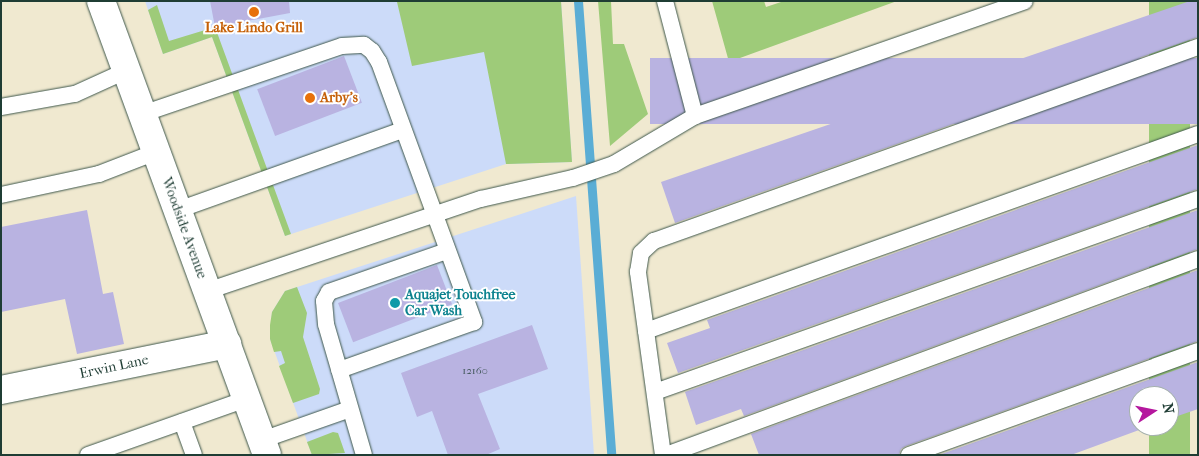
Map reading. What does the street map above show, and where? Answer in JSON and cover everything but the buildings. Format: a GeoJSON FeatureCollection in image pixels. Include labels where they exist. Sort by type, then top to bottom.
{"type":"FeatureCollection","features":[{"type":"Feature","properties":{"kind":"main road","name":"Woodside Avenue"},"geometry":{"type":"LineString","coordinates":[[101,1],[128,70],[142,114],[264,447]]}},
{"type":"Feature","properties":{"kind":"main road","name":"Erwin Lane"},"geometry":{"type":"LineString","coordinates":[[1,390],[227,344]]}},
{"type":"Feature","properties":{"kind":"lane"},"geometry":{"type":"LineString","coordinates":[[664,1],[695,116]]}},
{"type":"Feature","properties":{"kind":"lane"},"geometry":{"type":"LineString","coordinates":[[207,291],[481,199],[573,178],[614,164],[695,116],[1025,1]]}},
{"type":"Feature","properties":{"kind":"lane"},"geometry":{"type":"LineString","coordinates":[[142,114],[342,46],[364,45],[372,51],[379,62],[474,322],[339,370]]}},
{"type":"Feature","properties":{"kind":"lane"},"geometry":{"type":"LineString","coordinates":[[1198,47],[654,241],[641,253],[638,272],[665,455],[1198,259]]}},
{"type":"Feature","properties":{"kind":"lane"},"geometry":{"type":"LineString","coordinates":[[1,108],[75,94],[128,70]]}},
{"type":"Feature","properties":{"kind":"lane"},"geometry":{"type":"LineString","coordinates":[[178,210],[403,130]]}},
{"type":"Feature","properties":{"kind":"lane"},"geometry":{"type":"LineString","coordinates":[[646,331],[1198,134]]}},
{"type":"Feature","properties":{"kind":"lane"},"geometry":{"type":"LineString","coordinates":[[1,195],[99,174],[156,152]]}},
{"type":"Feature","properties":{"kind":"lane"},"geometry":{"type":"LineString","coordinates":[[655,392],[1198,199]]}},
{"type":"Feature","properties":{"kind":"lane"},"geometry":{"type":"LineString","coordinates":[[364,455],[326,324],[324,301],[329,292],[447,251]]}},
{"type":"Feature","properties":{"kind":"lane"},"geometry":{"type":"LineString","coordinates":[[909,455],[1198,351]]}},
{"type":"Feature","properties":{"kind":"lane"},"geometry":{"type":"LineString","coordinates":[[88,455],[246,399]]}},
{"type":"Feature","properties":{"kind":"lane"},"geometry":{"type":"LineString","coordinates":[[264,447],[350,409]]}},
{"type":"Feature","properties":{"kind":"lane"},"geometry":{"type":"LineString","coordinates":[[182,422],[194,455]]}},
{"type":"Feature","properties":{"kind":"shaded area"},"geometry":{"type":"Polygon","coordinates":[[[145,1],[561,1],[572,162],[506,164],[285,236],[212,37],[163,54],[145,1]]]}},
{"type":"Feature","properties":{"kind":"shaded area"},"geometry":{"type":"Polygon","coordinates":[[[576,196],[594,455],[312,455],[270,339],[272,312],[285,291],[576,196]]]}},
{"type":"Feature","properties":{"kind":"green space"},"geometry":{"type":"Polygon","coordinates":[[[561,1],[572,162],[506,164],[484,52],[412,66],[397,2],[561,1]]]}},
{"type":"Feature","properties":{"kind":"green space"},"geometry":{"type":"Polygon","coordinates":[[[598,1],[611,1],[613,44],[624,44],[648,114],[610,146],[598,1]]]}},
{"type":"Feature","properties":{"kind":"green space"},"geometry":{"type":"Polygon","coordinates":[[[712,1],[764,1],[766,7],[784,1],[897,1],[729,62],[712,1]]]}},
{"type":"Feature","properties":{"kind":"green space"},"geometry":{"type":"Polygon","coordinates":[[[1149,1],[1190,1],[1190,455],[1149,455],[1149,436],[1179,436],[1179,386],[1149,386],[1149,1]]]}},
{"type":"Feature","properties":{"kind":"green space"},"geometry":{"type":"Polygon","coordinates":[[[157,5],[169,41],[215,27],[291,234],[285,236],[212,37],[163,54],[148,10],[157,5]]]}},
{"type":"Feature","properties":{"kind":"green space"},"geometry":{"type":"Polygon","coordinates":[[[297,287],[307,313],[303,337],[320,389],[319,394],[293,403],[279,366],[285,363],[281,351],[274,352],[270,339],[270,325],[272,312],[285,291],[297,287]]]}},
{"type":"Feature","properties":{"kind":"green space"},"geometry":{"type":"Polygon","coordinates":[[[333,432],[338,433],[345,453],[312,455],[307,442],[333,432]]]}},
{"type":"Feature","properties":{"kind":"waterway"},"geometry":{"type":"LineString","coordinates":[[578,1],[611,455]]}},
{"type":"Feature","properties":{"kind":"place","name":"Lake Lindo Grill"},"geometry":{"type":"Point","coordinates":[254,12]}},
{"type":"Feature","properties":{"kind":"place","name":"Arby's"},"geometry":{"type":"Point","coordinates":[310,98]}},
{"type":"Feature","properties":{"kind":"place","name":"Aquajet Touchfree Car Wash"},"geometry":{"type":"Point","coordinates":[395,303]}}]}
